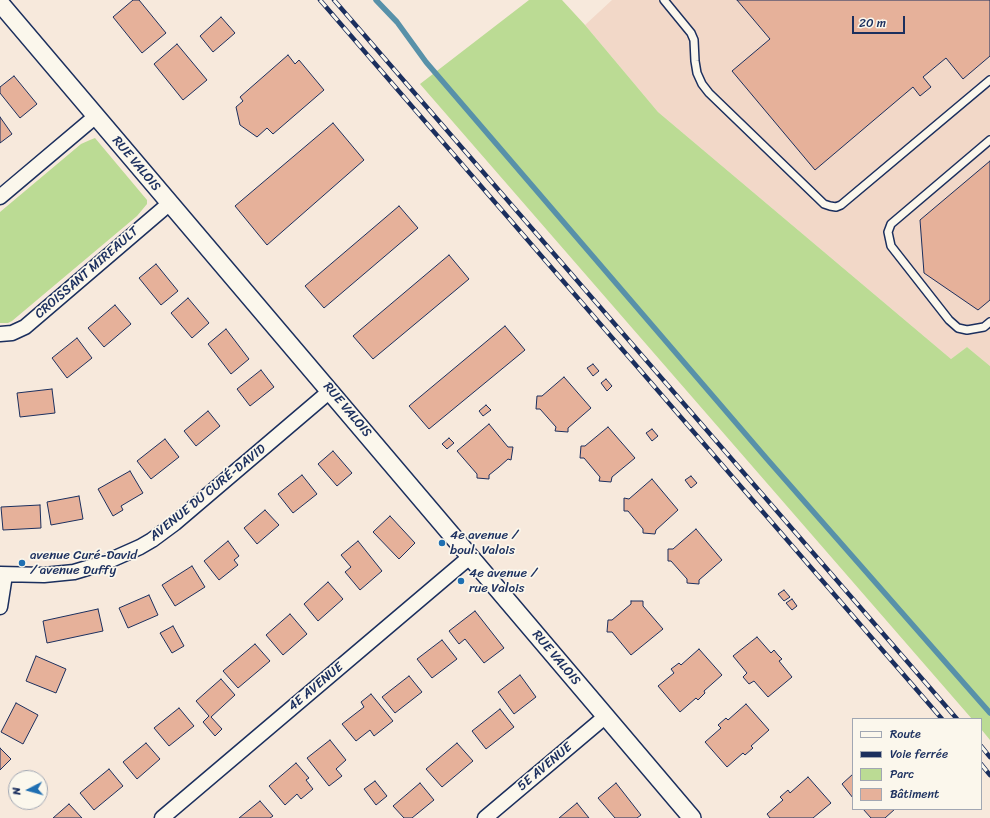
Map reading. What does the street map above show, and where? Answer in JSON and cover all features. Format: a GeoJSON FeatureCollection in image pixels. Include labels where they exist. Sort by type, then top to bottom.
{"type":"FeatureCollection","features":[{"type":"Feature","properties":{"kind":"street","name":"RUE VALOIS"},"geometry":{"type":"LineString","coordinates":[[0,4],[471,556],[692,818]]}},
{"type":"Feature","properties":{"kind":"street"},"geometry":{"type":"LineString","coordinates":[[0,197],[96,116]]}},
{"type":"Feature","properties":{"kind":"street","name":"CROISSANT MIREAULT"},"geometry":{"type":"LineString","coordinates":[[0,334],[12,333],[25,327],[170,203]]}},
{"type":"Feature","properties":{"kind":"street","name":"AVENUE DU CURÉ-DAVID"},"geometry":{"type":"LineString","coordinates":[[3,574],[44,575],[74,572],[104,563],[140,547],[180,519],[330,391]]}},
{"type":"Feature","properties":{"kind":"street","name":"4E AVENUE"},"geometry":{"type":"LineString","coordinates":[[162,818],[471,556]]}},
{"type":"Feature","properties":{"kind":"street"},"geometry":{"type":"LineString","coordinates":[[0,607],[3,574]]}},
{"type":"Feature","properties":{"kind":"street","name":"5E AVENUE"},"geometry":{"type":"LineString","coordinates":[[485,818],[606,716]]}},
{"type":"Feature","properties":{"kind":"lane"},"geometry":{"type":"LineString","coordinates":[[664,0],[691,32],[694,40],[697,73],[702,84],[709,93],[824,204],[830,206],[836,207],[841,205],[990,80]]}},
{"type":"Feature","properties":{"kind":"lane"},"geometry":{"type":"LineString","coordinates":[[990,140],[891,224],[888,232],[891,246],[949,320],[958,328],[967,330],[984,327],[990,322]]}},
{"type":"Feature","properties":{"kind":"shaded area"},"geometry":{"type":"Polygon","coordinates":[[[612,0],[990,0],[990,366],[967,347],[951,359],[658,112],[585,25],[612,0]]]}},
{"type":"Feature","properties":{"kind":"green space"},"geometry":{"type":"Polygon","coordinates":[[[529,0],[562,0],[658,112],[951,359],[967,347],[990,366],[990,740],[982,730],[982,718],[971,718],[420,84],[529,0]]]}},
{"type":"Feature","properties":{"kind":"green space"},"geometry":{"type":"Polygon","coordinates":[[[95,138],[147,200],[147,204],[137,216],[12,321],[8,323],[0,323],[0,212],[81,144],[95,138]]]}},
{"type":"Feature","properties":{"kind":"building"},"geometry":{"type":"Polygon","coordinates":[[[133,0],[139,0],[166,33],[142,53],[113,17],[133,0]]]}},
{"type":"Feature","properties":{"kind":"building"},"geometry":{"type":"Polygon","coordinates":[[[737,0],[990,0],[990,56],[963,79],[946,58],[923,77],[931,87],[920,96],[913,87],[815,170],[732,71],[770,39],[737,0]]]}},
{"type":"Feature","properties":{"kind":"building"},"geometry":{"type":"Polygon","coordinates":[[[221,17],[235,33],[213,52],[200,36],[221,17]]]}},
{"type":"Feature","properties":{"kind":"building"},"geometry":{"type":"Polygon","coordinates":[[[177,44],[207,80],[183,100],[154,64],[177,44]]]}},
{"type":"Feature","properties":{"kind":"building"},"geometry":{"type":"Polygon","coordinates":[[[288,55],[295,64],[299,60],[324,90],[273,134],[267,128],[257,137],[240,125],[236,107],[243,101],[240,97],[288,55]]]}},
{"type":"Feature","properties":{"kind":"building"},"geometry":{"type":"Polygon","coordinates":[[[14,76],[37,104],[20,118],[0,93],[0,87],[14,76]]]}},
{"type":"Feature","properties":{"kind":"building"},"geometry":{"type":"Polygon","coordinates":[[[0,117],[12,134],[0,143],[0,117]]]}},
{"type":"Feature","properties":{"kind":"building"},"geometry":{"type":"Polygon","coordinates":[[[333,123],[364,160],[267,245],[235,206],[333,123]]]}},
{"type":"Feature","properties":{"kind":"building"},"geometry":{"type":"Polygon","coordinates":[[[990,161],[990,300],[978,310],[924,273],[920,220],[990,161]]]}},
{"type":"Feature","properties":{"kind":"building"},"geometry":{"type":"Polygon","coordinates":[[[399,206],[418,228],[324,308],[305,286],[399,206]]]}},
{"type":"Feature","properties":{"kind":"building"},"geometry":{"type":"Polygon","coordinates":[[[449,255],[469,279],[373,359],[353,336],[449,255]]]}},
{"type":"Feature","properties":{"kind":"building"},"geometry":{"type":"Polygon","coordinates":[[[156,264],[178,291],[161,305],[139,278],[156,264]]]}},
{"type":"Feature","properties":{"kind":"building"},"geometry":{"type":"Polygon","coordinates":[[[188,298],[209,323],[192,338],[171,313],[188,298]]]}},
{"type":"Feature","properties":{"kind":"building"},"geometry":{"type":"Polygon","coordinates":[[[115,305],[131,324],[104,347],[88,328],[115,305]]]}},
{"type":"Feature","properties":{"kind":"building"},"geometry":{"type":"Polygon","coordinates":[[[505,326],[525,350],[429,429],[409,406],[505,326]]]}},
{"type":"Feature","properties":{"kind":"building"},"geometry":{"type":"Polygon","coordinates":[[[226,329],[249,359],[231,374],[208,344],[226,329]]]}},
{"type":"Feature","properties":{"kind":"building"},"geometry":{"type":"Polygon","coordinates":[[[77,338],[92,358],[67,378],[52,358],[77,338]]]}},
{"type":"Feature","properties":{"kind":"building"},"geometry":{"type":"Polygon","coordinates":[[[593,364],[599,371],[593,376],[587,368],[593,364]]]}},
{"type":"Feature","properties":{"kind":"building"},"geometry":{"type":"Polygon","coordinates":[[[261,370],[274,387],[250,406],[237,389],[261,370]]]}},
{"type":"Feature","properties":{"kind":"building"},"geometry":{"type":"Polygon","coordinates":[[[564,377],[591,408],[568,428],[568,432],[555,431],[556,427],[540,409],[536,409],[537,396],[542,396],[564,377]]]}},
{"type":"Feature","properties":{"kind":"building"},"geometry":{"type":"Polygon","coordinates":[[[606,379],[612,386],[607,391],[601,383],[606,379]]]}},
{"type":"Feature","properties":{"kind":"building"},"geometry":{"type":"Polygon","coordinates":[[[52,389],[55,413],[20,417],[17,393],[52,389]]]}},
{"type":"Feature","properties":{"kind":"building"},"geometry":{"type":"Polygon","coordinates":[[[486,405],[491,410],[483,416],[479,411],[486,405]]]}},
{"type":"Feature","properties":{"kind":"building"},"geometry":{"type":"Polygon","coordinates":[[[208,411],[220,426],[196,446],[184,431],[208,411]]]}},
{"type":"Feature","properties":{"kind":"building"},"geometry":{"type":"Polygon","coordinates":[[[489,424],[508,447],[513,447],[511,460],[508,459],[489,475],[489,479],[477,478],[477,474],[457,451],[489,424]]]}},
{"type":"Feature","properties":{"kind":"building"},"geometry":{"type":"Polygon","coordinates":[[[608,427],[635,458],[612,477],[611,482],[599,481],[600,477],[584,458],[580,458],[581,446],[585,446],[608,427]]]}},
{"type":"Feature","properties":{"kind":"building"},"geometry":{"type":"Polygon","coordinates":[[[652,429],[658,436],[652,441],[646,433],[652,429]]]}},
{"type":"Feature","properties":{"kind":"building"},"geometry":{"type":"Polygon","coordinates":[[[449,438],[454,443],[447,449],[442,444],[449,438]]]}},
{"type":"Feature","properties":{"kind":"building"},"geometry":{"type":"Polygon","coordinates":[[[165,439],[179,457],[151,479],[137,461],[165,439]]]}},
{"type":"Feature","properties":{"kind":"building"},"geometry":{"type":"Polygon","coordinates":[[[333,451],[352,473],[337,486],[318,464],[333,451]]]}},
{"type":"Feature","properties":{"kind":"building"},"geometry":{"type":"Polygon","coordinates":[[[130,471],[143,493],[121,506],[123,510],[113,516],[98,489],[130,471]]]}},
{"type":"Feature","properties":{"kind":"building"},"geometry":{"type":"Polygon","coordinates":[[[302,475],[317,494],[293,513],[278,494],[302,475]]]}},
{"type":"Feature","properties":{"kind":"building"},"geometry":{"type":"Polygon","coordinates":[[[691,476],[697,483],[691,488],[685,480],[691,476]]]}},
{"type":"Feature","properties":{"kind":"building"},"geometry":{"type":"Polygon","coordinates":[[[652,479],[678,510],[656,530],[655,534],[643,533],[643,529],[628,511],[624,511],[624,498],[629,499],[652,479]]]}},
{"type":"Feature","properties":{"kind":"building"},"geometry":{"type":"Polygon","coordinates":[[[79,496],[83,519],[51,525],[47,502],[79,496]]]}},
{"type":"Feature","properties":{"kind":"building"},"geometry":{"type":"Polygon","coordinates":[[[40,505],[41,528],[3,530],[1,507],[40,505]]]}},
{"type":"Feature","properties":{"kind":"building"},"geometry":{"type":"Polygon","coordinates":[[[265,510],[279,525],[257,544],[244,528],[265,510]]]}},
{"type":"Feature","properties":{"kind":"building"},"geometry":{"type":"Polygon","coordinates":[[[390,516],[415,543],[399,559],[373,532],[390,516]]]}},
{"type":"Feature","properties":{"kind":"building"},"geometry":{"type":"Polygon","coordinates":[[[696,529],[722,560],[699,580],[699,584],[687,583],[687,579],[671,561],[668,561],[668,549],[673,549],[696,529]]]}},
{"type":"Feature","properties":{"kind":"building"},"geometry":{"type":"Polygon","coordinates":[[[228,541],[239,556],[234,560],[238,565],[219,580],[204,561],[228,541]]]}},
{"type":"Feature","properties":{"kind":"building"},"geometry":{"type":"Polygon","coordinates":[[[358,541],[382,571],[360,590],[345,572],[351,567],[341,555],[358,541]]]}},
{"type":"Feature","properties":{"kind":"building"},"geometry":{"type":"Polygon","coordinates":[[[192,566],[205,587],[175,606],[162,585],[192,566]]]}},
{"type":"Feature","properties":{"kind":"building"},"geometry":{"type":"Polygon","coordinates":[[[328,582],[343,599],[318,621],[304,604],[328,582]]]}},
{"type":"Feature","properties":{"kind":"building"},"geometry":{"type":"Polygon","coordinates":[[[784,590],[790,597],[784,601],[778,594],[784,590]]]}},
{"type":"Feature","properties":{"kind":"building"},"geometry":{"type":"Polygon","coordinates":[[[149,595],[158,615],[128,628],[119,608],[149,595]]]}},
{"type":"Feature","properties":{"kind":"building"},"geometry":{"type":"Polygon","coordinates":[[[792,599],[797,606],[792,610],[786,603],[792,599]]]}},
{"type":"Feature","properties":{"kind":"building"},"geometry":{"type":"Polygon","coordinates":[[[631,601],[643,601],[643,606],[663,629],[631,655],[612,632],[607,632],[608,620],[612,620],[631,604],[631,601]]]}},
{"type":"Feature","properties":{"kind":"building"},"geometry":{"type":"Polygon","coordinates":[[[98,609],[103,631],[47,643],[43,621],[98,609]]]}},
{"type":"Feature","properties":{"kind":"building"},"geometry":{"type":"Polygon","coordinates":[[[475,611],[504,648],[484,663],[465,639],[459,644],[449,631],[475,611]]]}},
{"type":"Feature","properties":{"kind":"building"},"geometry":{"type":"Polygon","coordinates":[[[290,614],[307,634],[283,655],[266,635],[290,614]]]}},
{"type":"Feature","properties":{"kind":"building"},"geometry":{"type":"Polygon","coordinates":[[[173,626],[184,646],[172,653],[160,633],[173,626]]]}},
{"type":"Feature","properties":{"kind":"building"},"geometry":{"type":"Polygon","coordinates":[[[757,637],[771,653],[774,650],[782,659],[779,661],[792,677],[768,697],[754,681],[749,684],[743,677],[747,673],[733,656],[757,637]]]}},
{"type":"Feature","properties":{"kind":"building"},"geometry":{"type":"Polygon","coordinates":[[[442,640],[457,659],[432,678],[417,659],[442,640]]]}},
{"type":"Feature","properties":{"kind":"building"},"geometry":{"type":"Polygon","coordinates":[[[255,644],[270,661],[238,688],[223,671],[255,644]]]}},
{"type":"Feature","properties":{"kind":"building"},"geometry":{"type":"Polygon","coordinates":[[[699,649],[722,675],[704,691],[705,693],[698,700],[696,698],[680,712],[658,686],[674,673],[671,669],[679,663],[681,665],[699,649]]]}},
{"type":"Feature","properties":{"kind":"building"},"geometry":{"type":"Polygon","coordinates":[[[36,656],[66,669],[56,693],[26,681],[36,656]]]}},
{"type":"Feature","properties":{"kind":"building"},"geometry":{"type":"Polygon","coordinates":[[[520,675],[536,697],[514,714],[498,692],[520,675]]]}},
{"type":"Feature","properties":{"kind":"building"},"geometry":{"type":"Polygon","coordinates":[[[409,676],[422,692],[395,713],[382,697],[409,676]]]}},
{"type":"Feature","properties":{"kind":"building"},"geometry":{"type":"Polygon","coordinates":[[[221,679],[235,695],[211,717],[222,729],[215,736],[203,722],[209,716],[196,701],[221,679]]]}},
{"type":"Feature","properties":{"kind":"building"},"geometry":{"type":"Polygon","coordinates":[[[371,694],[393,721],[374,736],[370,730],[356,741],[342,724],[364,707],[361,702],[371,694]]]}},
{"type":"Feature","properties":{"kind":"building"},"geometry":{"type":"Polygon","coordinates":[[[16,703],[38,715],[23,744],[1,732],[16,703]]]}},
{"type":"Feature","properties":{"kind":"building"},"geometry":{"type":"Polygon","coordinates":[[[746,704],[769,730],[751,746],[753,748],[745,755],[743,753],[727,767],[705,742],[721,728],[718,725],[726,718],[728,720],[746,704]]]}},
{"type":"Feature","properties":{"kind":"building"},"geometry":{"type":"Polygon","coordinates":[[[179,708],[194,726],[169,746],[154,728],[179,708]]]}},
{"type":"Feature","properties":{"kind":"building"},"geometry":{"type":"Polygon","coordinates":[[[500,709],[514,727],[486,749],[472,731],[500,709]]]}},
{"type":"Feature","properties":{"kind":"building"},"geometry":{"type":"Polygon","coordinates":[[[330,740],[346,760],[336,769],[342,776],[329,786],[307,758],[330,740]]]}},
{"type":"Feature","properties":{"kind":"building"},"geometry":{"type":"Polygon","coordinates":[[[146,743],[160,759],[137,779],[123,762],[146,743]]]}},
{"type":"Feature","properties":{"kind":"building"},"geometry":{"type":"Polygon","coordinates":[[[457,743],[473,761],[442,787],[426,769],[457,743]]]}},
{"type":"Feature","properties":{"kind":"building"},"geometry":{"type":"Polygon","coordinates":[[[0,748],[11,759],[0,770],[0,748]]]}},
{"type":"Feature","properties":{"kind":"building"},"geometry":{"type":"Polygon","coordinates":[[[296,763],[309,778],[306,780],[313,789],[301,799],[297,794],[285,805],[269,786],[296,763]]]}},
{"type":"Feature","properties":{"kind":"building"},"geometry":{"type":"Polygon","coordinates":[[[109,769],[123,786],[94,810],[80,793],[109,769]]]}},
{"type":"Feature","properties":{"kind":"building"},"geometry":{"type":"Polygon","coordinates":[[[852,775],[852,797],[842,784],[852,775]]]}},
{"type":"Feature","properties":{"kind":"building"},"geometry":{"type":"Polygon","coordinates":[[[808,777],[831,803],[813,818],[770,818],[767,814],[783,800],[780,797],[788,790],[790,793],[808,777]]]}},
{"type":"Feature","properties":{"kind":"building"},"geometry":{"type":"Polygon","coordinates":[[[375,781],[387,796],[376,805],[364,789],[375,781]]]}},
{"type":"Feature","properties":{"kind":"building"},"geometry":{"type":"Polygon","coordinates":[[[420,783],[434,800],[412,818],[404,818],[393,806],[420,783]]]}},
{"type":"Feature","properties":{"kind":"building"},"geometry":{"type":"Polygon","coordinates":[[[616,783],[641,815],[637,818],[615,818],[598,798],[616,783]]]}},
{"type":"Feature","properties":{"kind":"building"},"geometry":{"type":"Polygon","coordinates":[[[260,801],[273,816],[270,818],[239,818],[260,801]]]}},
{"type":"Feature","properties":{"kind":"building"},"geometry":{"type":"Polygon","coordinates":[[[577,803],[589,818],[559,818],[577,803]]]}},
{"type":"Feature","properties":{"kind":"building"},"geometry":{"type":"Polygon","coordinates":[[[69,804],[82,818],[53,818],[69,804]]]}},
{"type":"Feature","properties":{"kind":"building"},"geometry":{"type":"Polygon","coordinates":[[[864,810],[894,810],[885,818],[871,818],[864,810]]]}},
{"type":"Feature","properties":{"kind":"waterway"},"geometry":{"type":"LineString","coordinates":[[376,0],[397,22],[426,62],[767,459],[990,713]]}},
{"type":"Feature","properties":{"kind":"railway"},"geometry":{"type":"LineString","coordinates":[[320,0],[941,718]]}},
{"type":"Feature","properties":{"kind":"railway"},"geometry":{"type":"LineString","coordinates":[[334,0],[956,718]]}},
{"type":"Feature","properties":{"kind":"railway"},"geometry":{"type":"LineString","coordinates":[[982,747],[990,757]]}},
{"type":"Feature","properties":{"kind":"railway"},"geometry":{"type":"LineString","coordinates":[[982,765],[990,775]]}},
{"type":"Feature","properties":{"kind":"place","name":"4e avenue / boul. Valois"},"geometry":{"type":"Point","coordinates":[442,543]}},
{"type":"Feature","properties":{"kind":"place","name":"avenue Curé-David / avenue Duffy"},"geometry":{"type":"Point","coordinates":[22,563]}},
{"type":"Feature","properties":{"kind":"place","name":"4e avenue / rue Valois"},"geometry":{"type":"Point","coordinates":[461,581]}}]}
